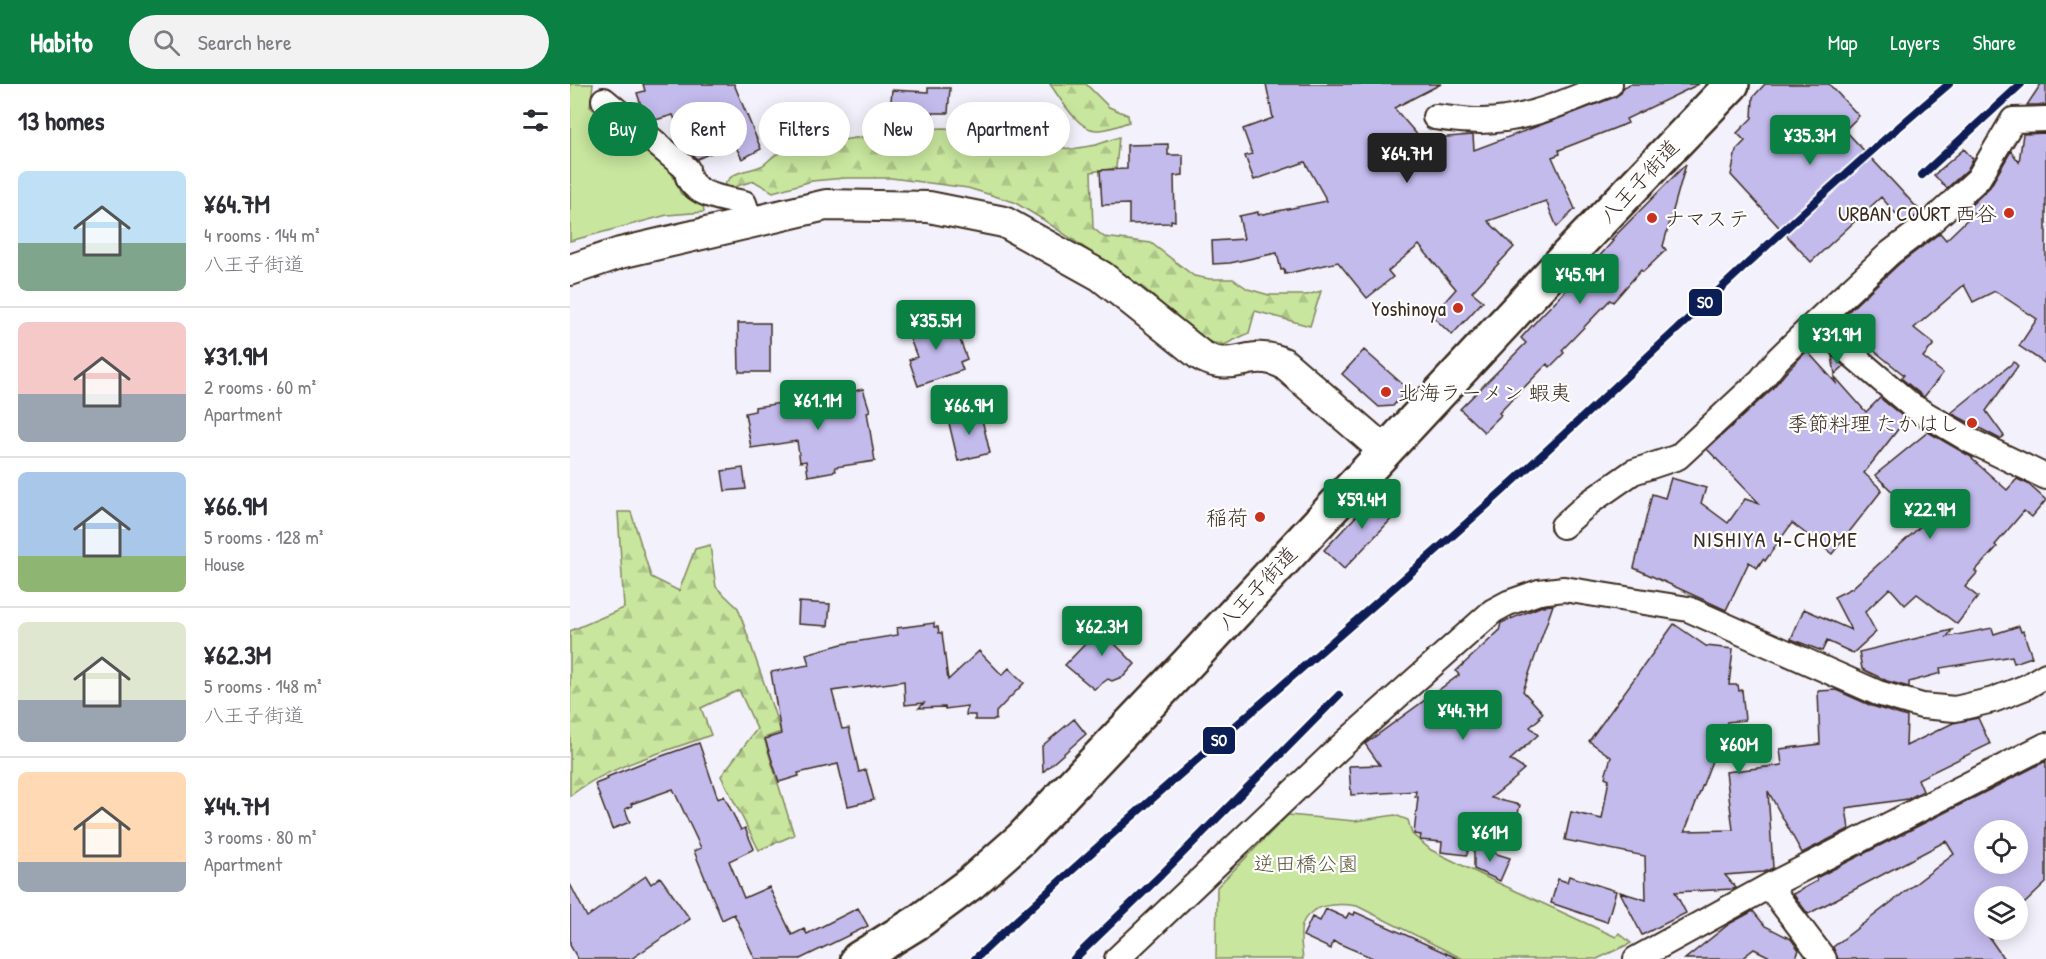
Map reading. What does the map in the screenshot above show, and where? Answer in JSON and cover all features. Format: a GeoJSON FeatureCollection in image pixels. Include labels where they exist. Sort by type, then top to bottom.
{"type":"FeatureCollection","features":[{"type":"Feature","properties":{"kind":"highway","name":"八王子街道"},"geometry":{"type":"LineString","coordinates":[[858,959],[918,922],[971,884],[1021,839],[1732,84]]}},
{"type":"Feature","properties":{"kind":"street"},"geometry":{"type":"LineString","coordinates":[[1436,117],[1464,121],[1504,119],[1542,111],[1610,84]]}},
{"type":"Feature","properties":{"kind":"street"},"geometry":{"type":"LineString","coordinates":[[604,100],[687,169],[687,178],[692,185],[702,192],[744,203],[750,221]]}},
{"type":"Feature","properties":{"kind":"street"},"geometry":{"type":"LineString","coordinates":[[1563,526],[1590,502],[1632,472],[1678,457],[1761,380],[1778,359],[1890,253],[1931,222],[1978,179],[2013,120],[2046,119]]}},
{"type":"Feature","properties":{"kind":"street"},"geometry":{"type":"LineString","coordinates":[[570,270],[620,253],[825,205],[929,207],[1004,222],[1101,276],[1200,356],[1218,362],[1256,357],[1270,358],[1283,363],[1385,451]]}},
{"type":"Feature","properties":{"kind":"street"},"geometry":{"type":"LineString","coordinates":[[1815,323],[1912,406],[1971,441],[2046,477]]}},
{"type":"Feature","properties":{"kind":"street"},"geometry":{"type":"LineString","coordinates":[[1117,959],[1338,749],[1493,611],[1539,592],[1564,589],[1688,609],[1878,693],[1922,706],[1955,709],[1993,700],[2026,687],[2046,675]]}},
{"type":"Feature","properties":{"kind":"street"},"geometry":{"type":"LineString","coordinates":[[1636,959],[1769,886],[2046,745]]}},
{"type":"Feature","properties":{"kind":"street"},"geometry":{"type":"LineString","coordinates":[[1769,886],[1824,959]]}},
{"type":"Feature","properties":{"kind":"green space"},"geometry":{"type":"Polygon","coordinates":[[[570,84],[593,84],[591,102],[588,102],[588,156],[651,156],[671,172],[681,194],[703,205],[704,212],[667,215],[570,241],[570,84]]]}},
{"type":"Feature","properties":{"kind":"green space"},"geometry":{"type":"Polygon","coordinates":[[[1050,84],[1086,84],[1109,107],[1128,115],[1129,122],[1104,130],[1089,128],[1070,112],[1070,102],[1063,102],[1050,84]]]}},
{"type":"Feature","properties":{"kind":"green space"},"geometry":{"type":"Polygon","coordinates":[[[934,128],[946,128],[946,156],[1070,156],[1070,149],[1096,145],[1119,137],[1116,168],[1091,172],[1093,228],[1104,237],[1151,243],[1194,276],[1233,279],[1248,289],[1269,295],[1307,295],[1321,291],[1310,326],[1255,311],[1249,333],[1224,345],[1210,342],[1188,327],[1144,288],[1042,219],[1014,202],[968,188],[891,178],[812,181],[773,192],[754,181],[730,188],[725,184],[732,176],[761,166],[774,156],[850,156],[850,139],[862,137],[862,156],[934,156],[934,128]]]}},
{"type":"Feature","properties":{"kind":"green space"},"geometry":{"type":"Polygon","coordinates":[[[618,512],[631,512],[651,577],[679,591],[695,549],[710,545],[716,587],[738,608],[781,732],[764,738],[794,835],[759,850],[721,776],[757,729],[739,690],[701,708],[711,735],[619,768],[601,776],[570,796],[570,631],[624,608],[618,512]]]}},
{"type":"Feature","properties":{"kind":"green space","name":"逆田橋公園"},"geometry":{"type":"Polygon","coordinates":[[[1288,815],[1355,821],[1395,815],[1408,820],[1412,834],[1431,850],[1616,937],[1619,933],[1631,943],[1597,959],[1463,959],[1357,906],[1333,905],[1311,912],[1302,925],[1303,959],[1216,959],[1217,887],[1288,815]]]}},
{"type":"Feature","properties":{"kind":"building"},"geometry":{"type":"Polygon","coordinates":[[[643,84],[734,84],[741,102],[670,102],[670,116],[658,119],[658,102],[640,102],[637,93],[645,91],[643,84]]]}},
{"type":"Feature","properties":{"kind":"building"},"geometry":{"type":"Polygon","coordinates":[[[1266,84],[1441,84],[1394,108],[1421,139],[1473,135],[1474,150],[1615,97],[1630,84],[1699,84],[1626,119],[1628,123],[1559,150],[1560,154],[1552,157],[1575,209],[1557,227],[1546,201],[1488,221],[1514,247],[1472,292],[1483,301],[1452,335],[1432,316],[1456,289],[1419,245],[1388,271],[1393,277],[1367,298],[1338,262],[1285,274],[1284,269],[1281,270],[1277,253],[1230,263],[1213,264],[1212,241],[1244,239],[1239,216],[1258,212],[1258,215],[1327,201],[1305,162],[1254,180],[1245,156],[1252,154],[1243,129],[1273,118],[1266,84]]]}},
{"type":"Feature","properties":{"kind":"building"},"geometry":{"type":"Polygon","coordinates":[[[1765,84],[1829,84],[1859,116],[1845,130],[1921,212],[1905,224],[1881,197],[1811,262],[1731,175],[1736,150],[1745,141],[1737,133],[1752,118],[1753,97],[1765,84]]]}},
{"type":"Feature","properties":{"kind":"building"},"geometry":{"type":"Polygon","coordinates":[[[2041,84],[2046,84],[2046,105],[2027,105],[2041,84]]]}},
{"type":"Feature","properties":{"kind":"building"},"geometry":{"type":"Polygon","coordinates":[[[928,88],[950,88],[946,113],[934,113],[934,102],[891,102],[892,90],[928,92],[928,88]]]}},
{"type":"Feature","properties":{"kind":"building"},"geometry":{"type":"Polygon","coordinates":[[[747,115],[759,144],[759,150],[742,159],[740,156],[747,156],[747,115]]]}},
{"type":"Feature","properties":{"kind":"building"},"geometry":{"type":"Polygon","coordinates":[[[2046,133],[2046,364],[2019,346],[2037,319],[1995,291],[1973,302],[1964,285],[1914,328],[1934,344],[1923,357],[1943,373],[1924,397],[1901,378],[1904,375],[1836,323],[1899,264],[1940,233],[1946,240],[1974,213],[1968,208],[1990,187],[2011,151],[2019,162],[2023,134],[2046,133]]]}},
{"type":"Feature","properties":{"kind":"building"},"geometry":{"type":"Polygon","coordinates":[[[1168,144],[1168,155],[1183,155],[1183,175],[1174,176],[1175,221],[1129,224],[1129,204],[1102,205],[1100,170],[1127,169],[1127,145],[1168,144]]]}},
{"type":"Feature","properties":{"kind":"building"},"geometry":{"type":"Polygon","coordinates":[[[1964,149],[1973,159],[1967,170],[1947,188],[1934,175],[1964,149]]]}},
{"type":"Feature","properties":{"kind":"building"},"geometry":{"type":"Polygon","coordinates":[[[1686,164],[1663,246],[1666,250],[1643,272],[1641,270],[1613,302],[1610,300],[1562,350],[1564,353],[1550,367],[1547,364],[1499,413],[1501,415],[1484,432],[1460,409],[1526,343],[1521,338],[1571,285],[1572,287],[1613,241],[1611,240],[1686,164]]]}},
{"type":"Feature","properties":{"kind":"building"},"geometry":{"type":"Polygon","coordinates":[[[951,315],[967,359],[960,362],[963,370],[918,386],[909,360],[917,357],[907,331],[951,315]]]}},
{"type":"Feature","properties":{"kind":"building"},"geometry":{"type":"Polygon","coordinates":[[[738,323],[770,323],[770,372],[739,372],[738,323]]]}},
{"type":"Feature","properties":{"kind":"building"},"geometry":{"type":"Polygon","coordinates":[[[1364,350],[1408,389],[1393,406],[1379,407],[1342,374],[1364,350]]]}},
{"type":"Feature","properties":{"kind":"building"},"geometry":{"type":"Polygon","coordinates":[[[1807,351],[1836,383],[1835,377],[1866,412],[1880,398],[1906,419],[1864,473],[1882,490],[1832,554],[1792,523],[1765,561],[1763,559],[1757,568],[1749,562],[1726,610],[1634,568],[1652,494],[1665,498],[1671,478],[1706,488],[1701,503],[1728,523],[1745,499],[1760,504],[1707,449],[1771,390],[1807,351]]]}},
{"type":"Feature","properties":{"kind":"building"},"geometry":{"type":"Polygon","coordinates":[[[1832,356],[1844,366],[1835,374],[1832,356]]]}},
{"type":"Feature","properties":{"kind":"building"},"geometry":{"type":"Polygon","coordinates":[[[2014,362],[2018,366],[1986,411],[2004,436],[2000,439],[1951,413],[2014,362]]]}},
{"type":"Feature","properties":{"kind":"building"},"geometry":{"type":"Polygon","coordinates":[[[863,389],[870,411],[867,412],[875,461],[835,467],[836,471],[808,476],[806,461],[800,462],[797,441],[751,448],[745,413],[755,411],[755,407],[781,403],[782,409],[863,389]]]}},
{"type":"Feature","properties":{"kind":"building"},"geometry":{"type":"Polygon","coordinates":[[[980,411],[990,453],[958,461],[948,419],[980,411]]]}},
{"type":"Feature","properties":{"kind":"building"},"geometry":{"type":"Polygon","coordinates":[[[1928,432],[1973,458],[2007,490],[2017,479],[2028,484],[2046,500],[2032,517],[2024,511],[1995,545],[1997,547],[1975,571],[1977,573],[1965,587],[1978,597],[1957,624],[1917,594],[1905,605],[1890,588],[1865,612],[1876,632],[1853,653],[1827,641],[1822,651],[1791,639],[1804,609],[1851,630],[1834,597],[1852,588],[1922,525],[1920,522],[1922,520],[1875,475],[1928,432]]]}},
{"type":"Feature","properties":{"kind":"building"},"geometry":{"type":"Polygon","coordinates":[[[743,468],[746,489],[725,491],[722,471],[743,468]]]}},
{"type":"Feature","properties":{"kind":"building"},"geometry":{"type":"Polygon","coordinates":[[[1379,492],[1399,511],[1344,569],[1324,550],[1379,492]]]}},
{"type":"Feature","properties":{"kind":"building"},"geometry":{"type":"Polygon","coordinates":[[[799,602],[830,604],[828,626],[798,624],[799,602]]]}},
{"type":"Feature","properties":{"kind":"building"},"geometry":{"type":"Polygon","coordinates":[[[1553,605],[1523,691],[1543,713],[1530,727],[1538,735],[1510,760],[1524,769],[1491,798],[1520,805],[1514,830],[1475,822],[1467,855],[1441,852],[1442,842],[1420,840],[1421,835],[1414,834],[1418,797],[1415,797],[1416,791],[1351,795],[1349,766],[1380,765],[1365,744],[1459,675],[1456,671],[1499,631],[1501,623],[1542,606],[1553,605]]]}},
{"type":"Feature","properties":{"kind":"building"},"geometry":{"type":"Polygon","coordinates":[[[1114,614],[1123,636],[1112,641],[1135,664],[1124,676],[1112,681],[1108,679],[1094,689],[1065,665],[1114,614]]]}},
{"type":"Feature","properties":{"kind":"building"},"geometry":{"type":"Polygon","coordinates":[[[934,623],[934,627],[938,627],[939,633],[942,633],[948,680],[979,651],[1002,675],[1009,668],[1024,683],[996,712],[996,720],[975,720],[975,715],[966,715],[967,706],[945,709],[945,707],[919,708],[924,703],[905,705],[904,681],[832,691],[842,729],[849,728],[859,772],[866,770],[874,800],[848,806],[838,764],[798,773],[799,776],[779,782],[765,739],[781,734],[771,672],[809,665],[806,654],[842,644],[898,635],[897,628],[934,623]]]}},
{"type":"Feature","properties":{"kind":"building"},"geometry":{"type":"Polygon","coordinates":[[[1674,624],[1706,646],[1733,649],[1729,685],[1738,685],[1739,691],[1742,690],[1745,720],[1727,722],[1685,831],[1733,830],[1726,772],[1782,765],[1780,749],[1820,744],[1818,691],[1836,690],[1872,706],[1907,717],[1906,746],[1953,723],[1978,718],[1990,744],[1918,779],[1923,791],[1908,799],[1846,808],[1849,829],[1802,853],[1768,791],[1773,868],[1764,872],[1725,875],[1736,888],[1733,889],[1675,892],[1686,913],[1642,935],[1620,892],[1646,900],[1645,856],[1565,840],[1571,812],[1602,819],[1609,779],[1605,777],[1611,757],[1589,741],[1674,624]]]}},
{"type":"Feature","properties":{"kind":"building"},"geometry":{"type":"Polygon","coordinates":[[[2019,626],[2032,657],[2014,663],[2012,656],[1940,668],[1941,673],[1909,682],[1909,687],[1887,681],[1862,669],[1859,652],[1952,630],[1947,637],[1992,628],[1994,634],[2019,626]]]}},
{"type":"Feature","properties":{"kind":"building"},"geometry":{"type":"Polygon","coordinates":[[[1074,719],[1086,734],[1043,772],[1042,746],[1074,719]]]}},
{"type":"Feature","properties":{"kind":"building"},"geometry":{"type":"Polygon","coordinates":[[[699,743],[718,799],[724,796],[741,830],[745,828],[754,849],[729,861],[744,898],[769,887],[792,935],[804,929],[807,934],[858,908],[868,926],[800,959],[755,959],[734,914],[722,920],[694,851],[701,848],[673,789],[631,804],[632,806],[625,809],[630,822],[612,829],[595,784],[642,763],[699,743]]]}},
{"type":"Feature","properties":{"kind":"building"},"geometry":{"type":"Polygon","coordinates":[[[2046,761],[2046,883],[2028,900],[2028,886],[1974,886],[1974,940],[1991,940],[2004,959],[1838,959],[1833,947],[1954,854],[1946,841],[1808,914],[1793,894],[1817,881],[1816,878],[2046,761]]]}},
{"type":"Feature","properties":{"kind":"building"},"geometry":{"type":"Polygon","coordinates":[[[1474,847],[1510,858],[1500,881],[1474,869],[1474,847]]]}},
{"type":"Feature","properties":{"kind":"building"},"geometry":{"type":"Polygon","coordinates":[[[646,876],[651,884],[660,877],[690,919],[631,959],[578,959],[570,945],[570,884],[587,917],[646,876]]]}},
{"type":"Feature","properties":{"kind":"building"},"geometry":{"type":"Polygon","coordinates":[[[1569,876],[1616,891],[1607,922],[1551,903],[1558,879],[1567,882],[1569,876]]]}},
{"type":"Feature","properties":{"kind":"building"},"geometry":{"type":"Polygon","coordinates":[[[1326,909],[1346,918],[1349,913],[1354,915],[1355,912],[1459,959],[1375,959],[1333,941],[1331,949],[1303,936],[1312,917],[1320,921],[1326,909]]]}},
{"type":"Feature","properties":{"kind":"building"},"geometry":{"type":"Polygon","coordinates":[[[1753,911],[1765,926],[1791,939],[1799,950],[1795,959],[1774,959],[1754,949],[1741,959],[1685,959],[1729,924],[1753,911]]]}},
{"type":"Feature","properties":{"kind":"transit line","name":"SO"},"geometry":{"type":"LineString","coordinates":[[975,959],[1104,842],[1497,496],[1777,236],[1949,84]]}},
{"type":"Feature","properties":{"kind":"transit line","name":"SO"},"geometry":{"type":"LineString","coordinates":[[1922,175],[2021,84]]}},
{"type":"Feature","properties":{"kind":"transit line","name":"SO"},"geometry":{"type":"LineString","coordinates":[[1074,959],[1161,875],[1339,695]]}},
{"type":"Feature","properties":{"kind":"place","name":"URBAN COURT 西谷"},"geometry":{"type":"Point","coordinates":[2009,213]}},
{"type":"Feature","properties":{"kind":"place","name":"ナマステ"},"geometry":{"type":"Point","coordinates":[1652,218]}},
{"type":"Feature","properties":{"kind":"place","name":"Yoshinoya"},"geometry":{"type":"Point","coordinates":[1458,308]}},
{"type":"Feature","properties":{"kind":"place","name":"北海ラーメン 蝦夷"},"geometry":{"type":"Point","coordinates":[1386,392]}},
{"type":"Feature","properties":{"kind":"place","name":"季節料理 たかはし"},"geometry":{"type":"Point","coordinates":[1972,423]}},
{"type":"Feature","properties":{"kind":"place","name":"稲荷"},"geometry":{"type":"Point","coordinates":[1260,517]}},
{"type":"Feature","properties":{"kind":"district","name":"NISHIYA 4-CHOME"},"geometry":{"type":"Point","coordinates":[1776,539]}}]}
